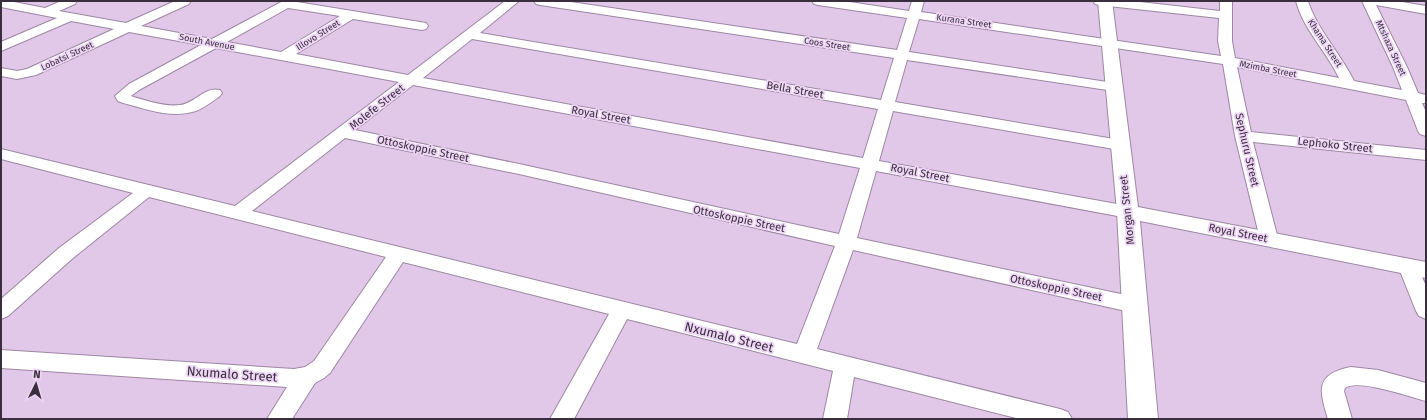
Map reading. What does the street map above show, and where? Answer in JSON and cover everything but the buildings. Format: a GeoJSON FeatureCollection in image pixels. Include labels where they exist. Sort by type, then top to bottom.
{"type":"FeatureCollection","features":[{"type":"Feature","properties":{"kind":"street"},"geometry":{"type":"LineString","coordinates":[[46,12],[72,1]]}},
{"type":"Feature","properties":{"kind":"street","name":"Lobatsi Street"},"geometry":{"type":"LineString","coordinates":[[1,72],[17,75],[31,72],[131,27],[184,1]]}},
{"type":"Feature","properties":{"kind":"street","name":"Molefe Street"},"geometry":{"type":"LineString","coordinates":[[239,212],[344,133],[513,1]]}},
{"type":"Feature","properties":{"kind":"street","name":"Coos Street"},"geometry":{"type":"LineString","coordinates":[[540,1],[1114,87]]}},
{"type":"Feature","properties":{"kind":"street","name":"Kurana Street"},"geometry":{"type":"LineString","coordinates":[[818,1],[1109,42]]}},
{"type":"Feature","properties":{"kind":"street"},"geometry":{"type":"LineString","coordinates":[[804,356],[846,242],[918,1]]}},
{"type":"Feature","properties":{"kind":"street"},"geometry":{"type":"LineString","coordinates":[[1103,1],[1224,15]]}},
{"type":"Feature","properties":{"kind":"street","name":"Morgan Street"},"geometry":{"type":"LineString","coordinates":[[1103,1],[1128,212],[1143,419]]}},
{"type":"Feature","properties":{"kind":"street","name":"Sephuru Street"},"geometry":{"type":"LineString","coordinates":[[1226,1],[1224,15],[1224,41],[1243,136],[1269,239]]}},
{"type":"Feature","properties":{"kind":"street","name":"Khama Street"},"geometry":{"type":"LineString","coordinates":[[1302,1],[1305,12],[1340,66],[1350,85]]}},
{"type":"Feature","properties":{"kind":"street","name":"Mtshaza Street"},"geometry":{"type":"LineString","coordinates":[[1368,1],[1400,67],[1419,98],[1426,131]]}},
{"type":"Feature","properties":{"kind":"street"},"geometry":{"type":"LineString","coordinates":[[1376,1],[1426,10]]}},
{"type":"Feature","properties":{"kind":"street"},"geometry":{"type":"LineString","coordinates":[[215,93],[192,107],[180,110],[169,110],[128,100],[122,96],[139,84],[290,2],[422,26]]}},
{"type":"Feature","properties":{"kind":"street","name":"South Avenue"},"geometry":{"type":"LineString","coordinates":[[1,3],[412,80]]}},
{"type":"Feature","properties":{"kind":"street","name":"Illovo Street"},"geometry":{"type":"LineString","coordinates":[[284,56],[352,14]]}},
{"type":"Feature","properties":{"kind":"street"},"geometry":{"type":"LineString","coordinates":[[1,47],[70,17]]}},
{"type":"Feature","properties":{"kind":"street","name":"Bella Street"},"geometry":{"type":"LineString","coordinates":[[471,35],[1120,145]]}},
{"type":"Feature","properties":{"kind":"street","name":"Mzimba Street"},"geometry":{"type":"LineString","coordinates":[[1109,42],[1228,61],[1419,98]]}},
{"type":"Feature","properties":{"kind":"street","name":"Royal Street"},"geometry":{"type":"LineString","coordinates":[[412,80],[870,163],[1417,268]]}},
{"type":"Feature","properties":{"kind":"street","name":"Ottoskoppie Street"},"geometry":{"type":"LineString","coordinates":[[344,133],[519,169],[1135,305]]}},
{"type":"Feature","properties":{"kind":"street","name":"Lephoko Street"},"geometry":{"type":"LineString","coordinates":[[1243,136],[1426,155]]}},
{"type":"Feature","properties":{"kind":"street","name":"Nxumalo Street"},"geometry":{"type":"LineString","coordinates":[[1,154],[239,212],[804,356],[1060,419]]}},
{"type":"Feature","properties":{"kind":"street"},"geometry":{"type":"LineString","coordinates":[[1,311],[66,253],[147,190]]}},
{"type":"Feature","properties":{"kind":"street"},"geometry":{"type":"LineString","coordinates":[[279,419],[306,377],[318,372],[322,367],[399,253]]}},
{"type":"Feature","properties":{"kind":"street"},"geometry":{"type":"LineString","coordinates":[[1417,268],[1426,312]]}},
{"type":"Feature","properties":{"kind":"street"},"geometry":{"type":"LineString","coordinates":[[562,419],[622,309]]}},
{"type":"Feature","properties":{"kind":"street","name":"Nxumalo Street"},"geometry":{"type":"LineString","coordinates":[[1,359],[287,378],[306,377]]}},
{"type":"Feature","properties":{"kind":"street"},"geometry":{"type":"LineString","coordinates":[[835,419],[845,366]]}},
{"type":"Feature","properties":{"kind":"street"},"geometry":{"type":"LineString","coordinates":[[1340,419],[1333,389],[1335,383],[1340,378],[1359,375],[1426,392]]}}]}
